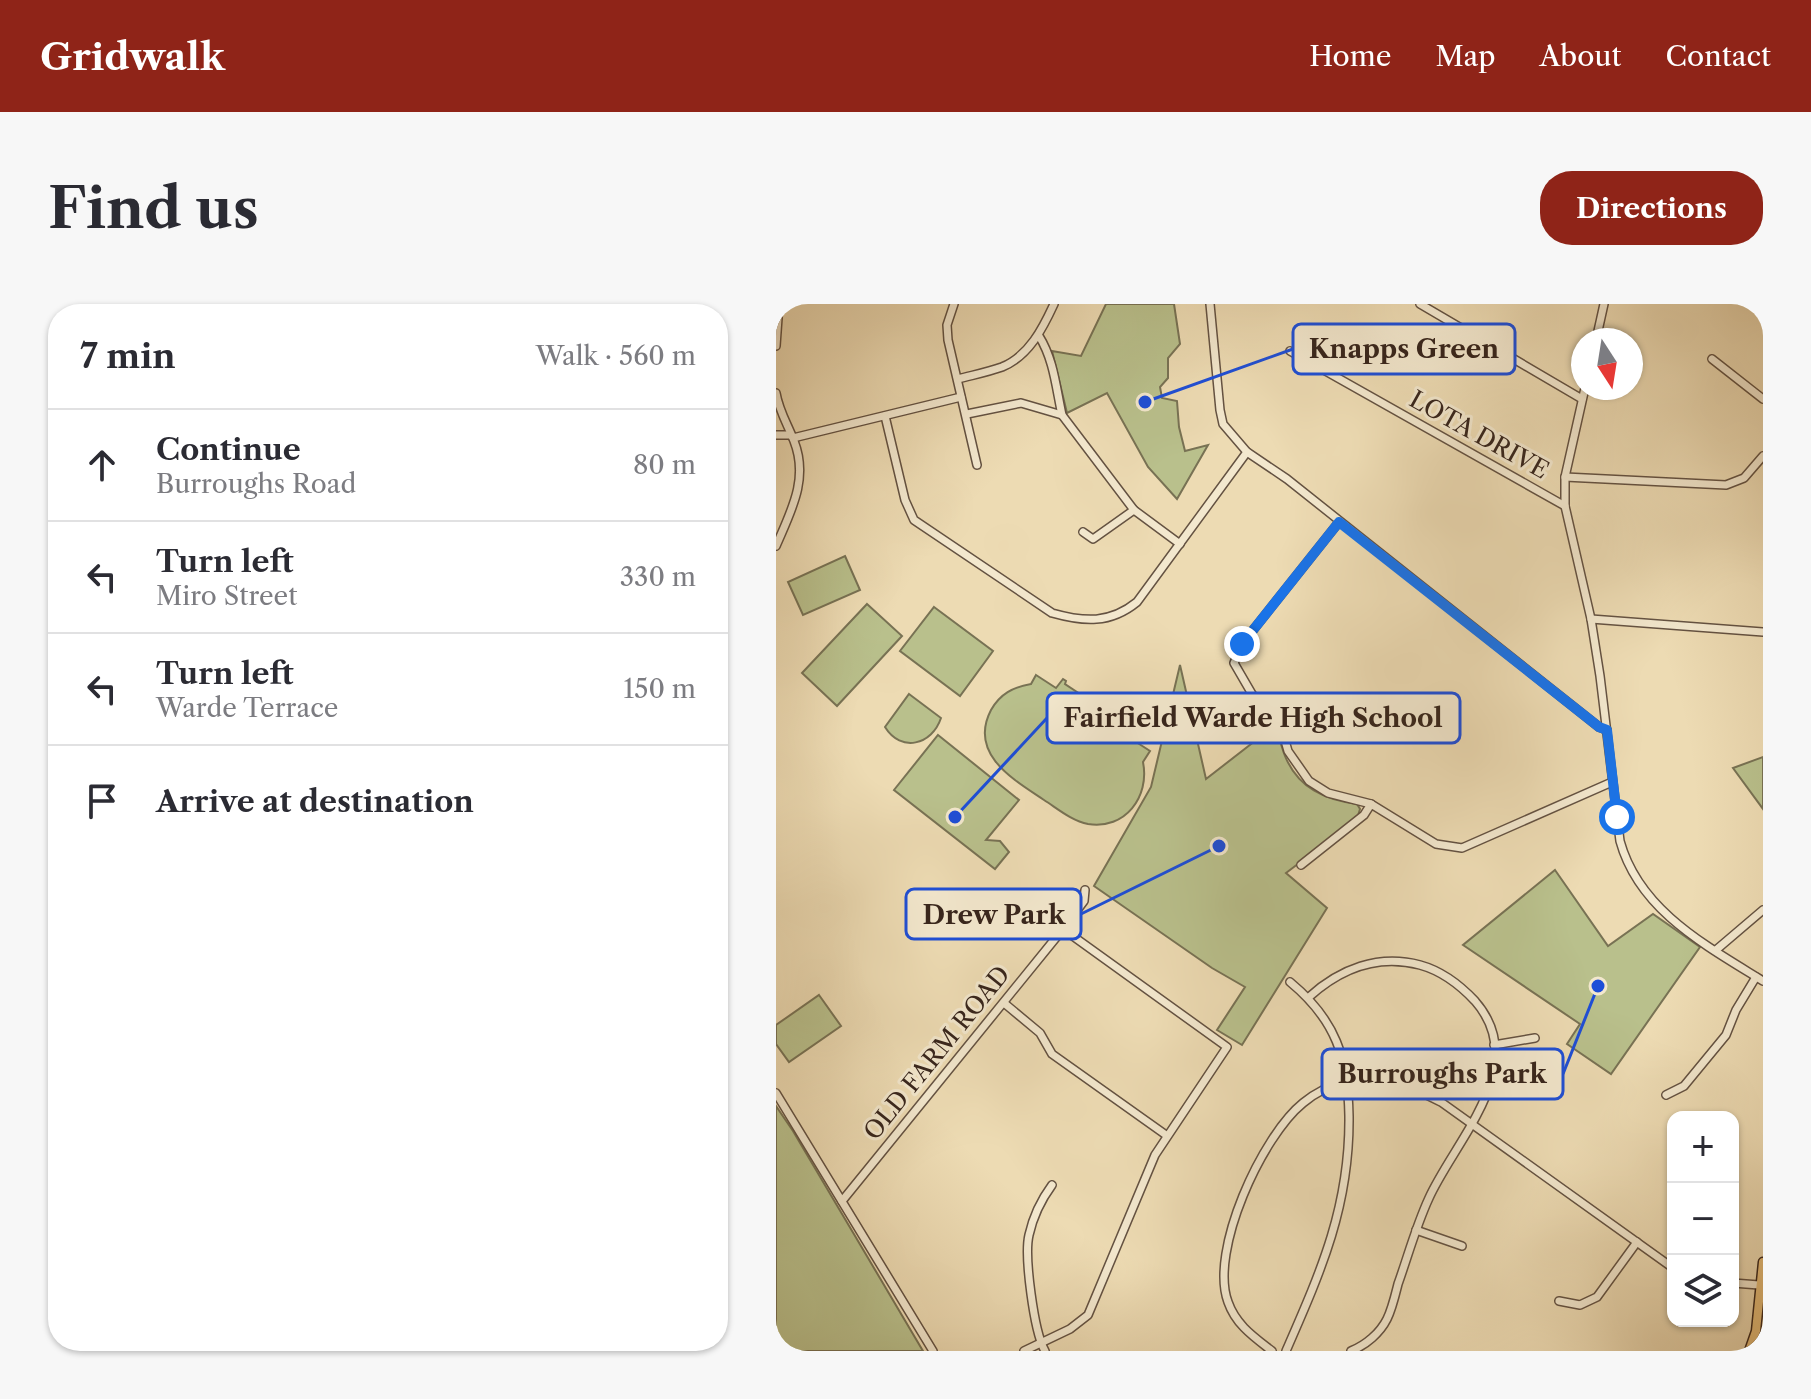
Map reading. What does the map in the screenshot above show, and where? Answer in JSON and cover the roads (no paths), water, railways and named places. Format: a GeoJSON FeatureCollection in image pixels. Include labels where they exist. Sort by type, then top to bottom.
{"type":"FeatureCollection","features":[{"type":"Feature","properties":{"kind":"main road"},"geometry":{"type":"LineString","coordinates":[[1749,1351],[1756,1331],[1763,1262]]}},
{"type":"Feature","properties":{"kind":"street"},"geometry":{"type":"LineString","coordinates":[[776,346],[779,304]]}},
{"type":"Feature","properties":{"kind":"street"},"geometry":{"type":"LineString","coordinates":[[954,304],[947,325],[948,340],[977,465]]}},
{"type":"Feature","properties":{"kind":"street"},"geometry":{"type":"LineString","coordinates":[[958,379],[1003,367],[1014,360],[1039,336],[1054,304]]}},
{"type":"Feature","properties":{"kind":"street"},"geometry":{"type":"LineString","coordinates":[[1210,304],[1223,424],[1247,452],[1287,479],[1528,673],[1607,730]]}},
{"type":"Feature","properties":{"kind":"street"},"geometry":{"type":"LineString","coordinates":[[1420,304],[1571,393]]}},
{"type":"Feature","properties":{"kind":"street"},"geometry":{"type":"LineString","coordinates":[[1599,328],[1604,304]]}},
{"type":"Feature","properties":{"kind":"street"},"geometry":{"type":"LineString","coordinates":[[1039,336],[1047,348],[1062,415],[1134,510],[1180,544]]}},
{"type":"Feature","properties":{"kind":"street","name":"LOTA DRIVE"},"geometry":{"type":"LineString","coordinates":[[1290,351],[1565,506]]}},
{"type":"Feature","properties":{"kind":"street"},"geometry":{"type":"LineString","coordinates":[[1712,359],[1763,399]]}},
{"type":"Feature","properties":{"kind":"street"},"geometry":{"type":"LineString","coordinates":[[776,393],[799,456],[799,488],[776,546]]}},
{"type":"Feature","properties":{"kind":"street"},"geometry":{"type":"LineString","coordinates":[[776,435],[792,437],[961,397]]}},
{"type":"Feature","properties":{"kind":"street"},"geometry":{"type":"LineString","coordinates":[[1582,400],[1565,477],[1565,506],[1591,619],[1620,841],[1630,872],[1645,895],[1666,915],[1760,979],[1736,1010],[1726,1035],[1684,1086],[1666,1095]]}},
{"type":"Feature","properties":{"kind":"street"},"geometry":{"type":"LineString","coordinates":[[967,414],[1021,403],[1062,415]]}},
{"type":"Feature","properties":{"kind":"street"},"geometry":{"type":"LineString","coordinates":[[885,416],[905,500],[914,520],[1052,613],[1076,620],[1092,621],[1125,612],[1137,602],[1247,452]]}},
{"type":"Feature","properties":{"kind":"street"},"geometry":{"type":"LineString","coordinates":[[1565,477],[1726,485],[1744,478],[1763,456]]}},
{"type":"Feature","properties":{"kind":"street"},"geometry":{"type":"LineString","coordinates":[[1083,532],[1093,539],[1134,510]]}},
{"type":"Feature","properties":{"kind":"street"},"geometry":{"type":"LineString","coordinates":[[1339,522],[1242,644],[1234,663],[1252,694],[1282,730],[1288,751],[1309,781],[1328,793],[1371,804],[1436,844],[1462,848],[1612,782]]}},
{"type":"Feature","properties":{"kind":"street"},"geometry":{"type":"LineString","coordinates":[[1591,619],[1763,632]]}},
{"type":"Feature","properties":{"kind":"street"},"geometry":{"type":"LineString","coordinates":[[1301,865],[1364,815],[1371,804]]}},
{"type":"Feature","properties":{"kind":"street","name":"OLD FARM ROAD"},"geometry":{"type":"LineString","coordinates":[[842,1201],[1063,929],[1084,901],[1085,890]]}},
{"type":"Feature","properties":{"kind":"street"},"geometry":{"type":"LineString","coordinates":[[1716,950],[1763,910]]}},
{"type":"Feature","properties":{"kind":"street"},"geometry":{"type":"LineString","coordinates":[[1024,1351],[1043,1347],[1088,1315],[1155,1155],[1227,1047],[1063,929]]}},
{"type":"Feature","properties":{"kind":"street"},"geometry":{"type":"LineString","coordinates":[[1309,997],[1348,971],[1380,960],[1404,961],[1436,971],[1463,988],[1480,1007],[1490,1027],[1494,1045],[1495,1074],[1487,1098],[1439,1178],[1416,1230],[1387,1319],[1373,1337],[1351,1351]]}},
{"type":"Feature","properties":{"kind":"street"},"geometry":{"type":"LineString","coordinates":[[1286,1351],[1315,1286],[1338,1218],[1349,1157],[1348,1080],[1342,1054],[1309,997],[1290,982]]}},
{"type":"Feature","properties":{"kind":"street"},"geometry":{"type":"LineString","coordinates":[[1004,1003],[1040,1033],[1052,1054],[1166,1135]]}},
{"type":"Feature","properties":{"kind":"street"},"geometry":{"type":"LineString","coordinates":[[1494,1045],[1535,1038]]}},
{"type":"Feature","properties":{"kind":"street"},"geometry":{"type":"LineString","coordinates":[[1272,1351],[1243,1329],[1224,1292],[1223,1264],[1236,1211],[1269,1147],[1288,1119],[1320,1091],[1348,1080],[1409,1085],[1472,1123],[1667,1264]]}},
{"type":"Feature","properties":{"kind":"street"},"geometry":{"type":"LineString","coordinates":[[776,1093],[933,1351]]}},
{"type":"Feature","properties":{"kind":"street"},"geometry":{"type":"LineString","coordinates":[[1043,1347],[1035,1318],[1028,1237],[1041,1200],[1052,1185]]}},
{"type":"Feature","properties":{"kind":"street"},"geometry":{"type":"LineString","coordinates":[[1416,1230],[1462,1246]]}},
{"type":"Feature","properties":{"kind":"street"},"geometry":{"type":"LineString","coordinates":[[1559,1301],[1580,1305],[1597,1297],[1637,1242]]}},
{"type":"Feature","properties":{"kind":"street"},"geometry":{"type":"LineString","coordinates":[[1739,1283],[1759,1285]]}},
{"type":"Feature","properties":{"kind":"place","name":"Knapps Green"},"geometry":{"type":"Point","coordinates":[1145,402]}},
{"type":"Feature","properties":{"kind":"place","name":"Fairfield Warde High School"},"geometry":{"type":"Point","coordinates":[955,817]}},
{"type":"Feature","properties":{"kind":"place","name":"Drew Park"},"geometry":{"type":"Point","coordinates":[1219,846]}},
{"type":"Feature","properties":{"kind":"place","name":"Burroughs Park"},"geometry":{"type":"Point","coordinates":[1598,986]}}]}
